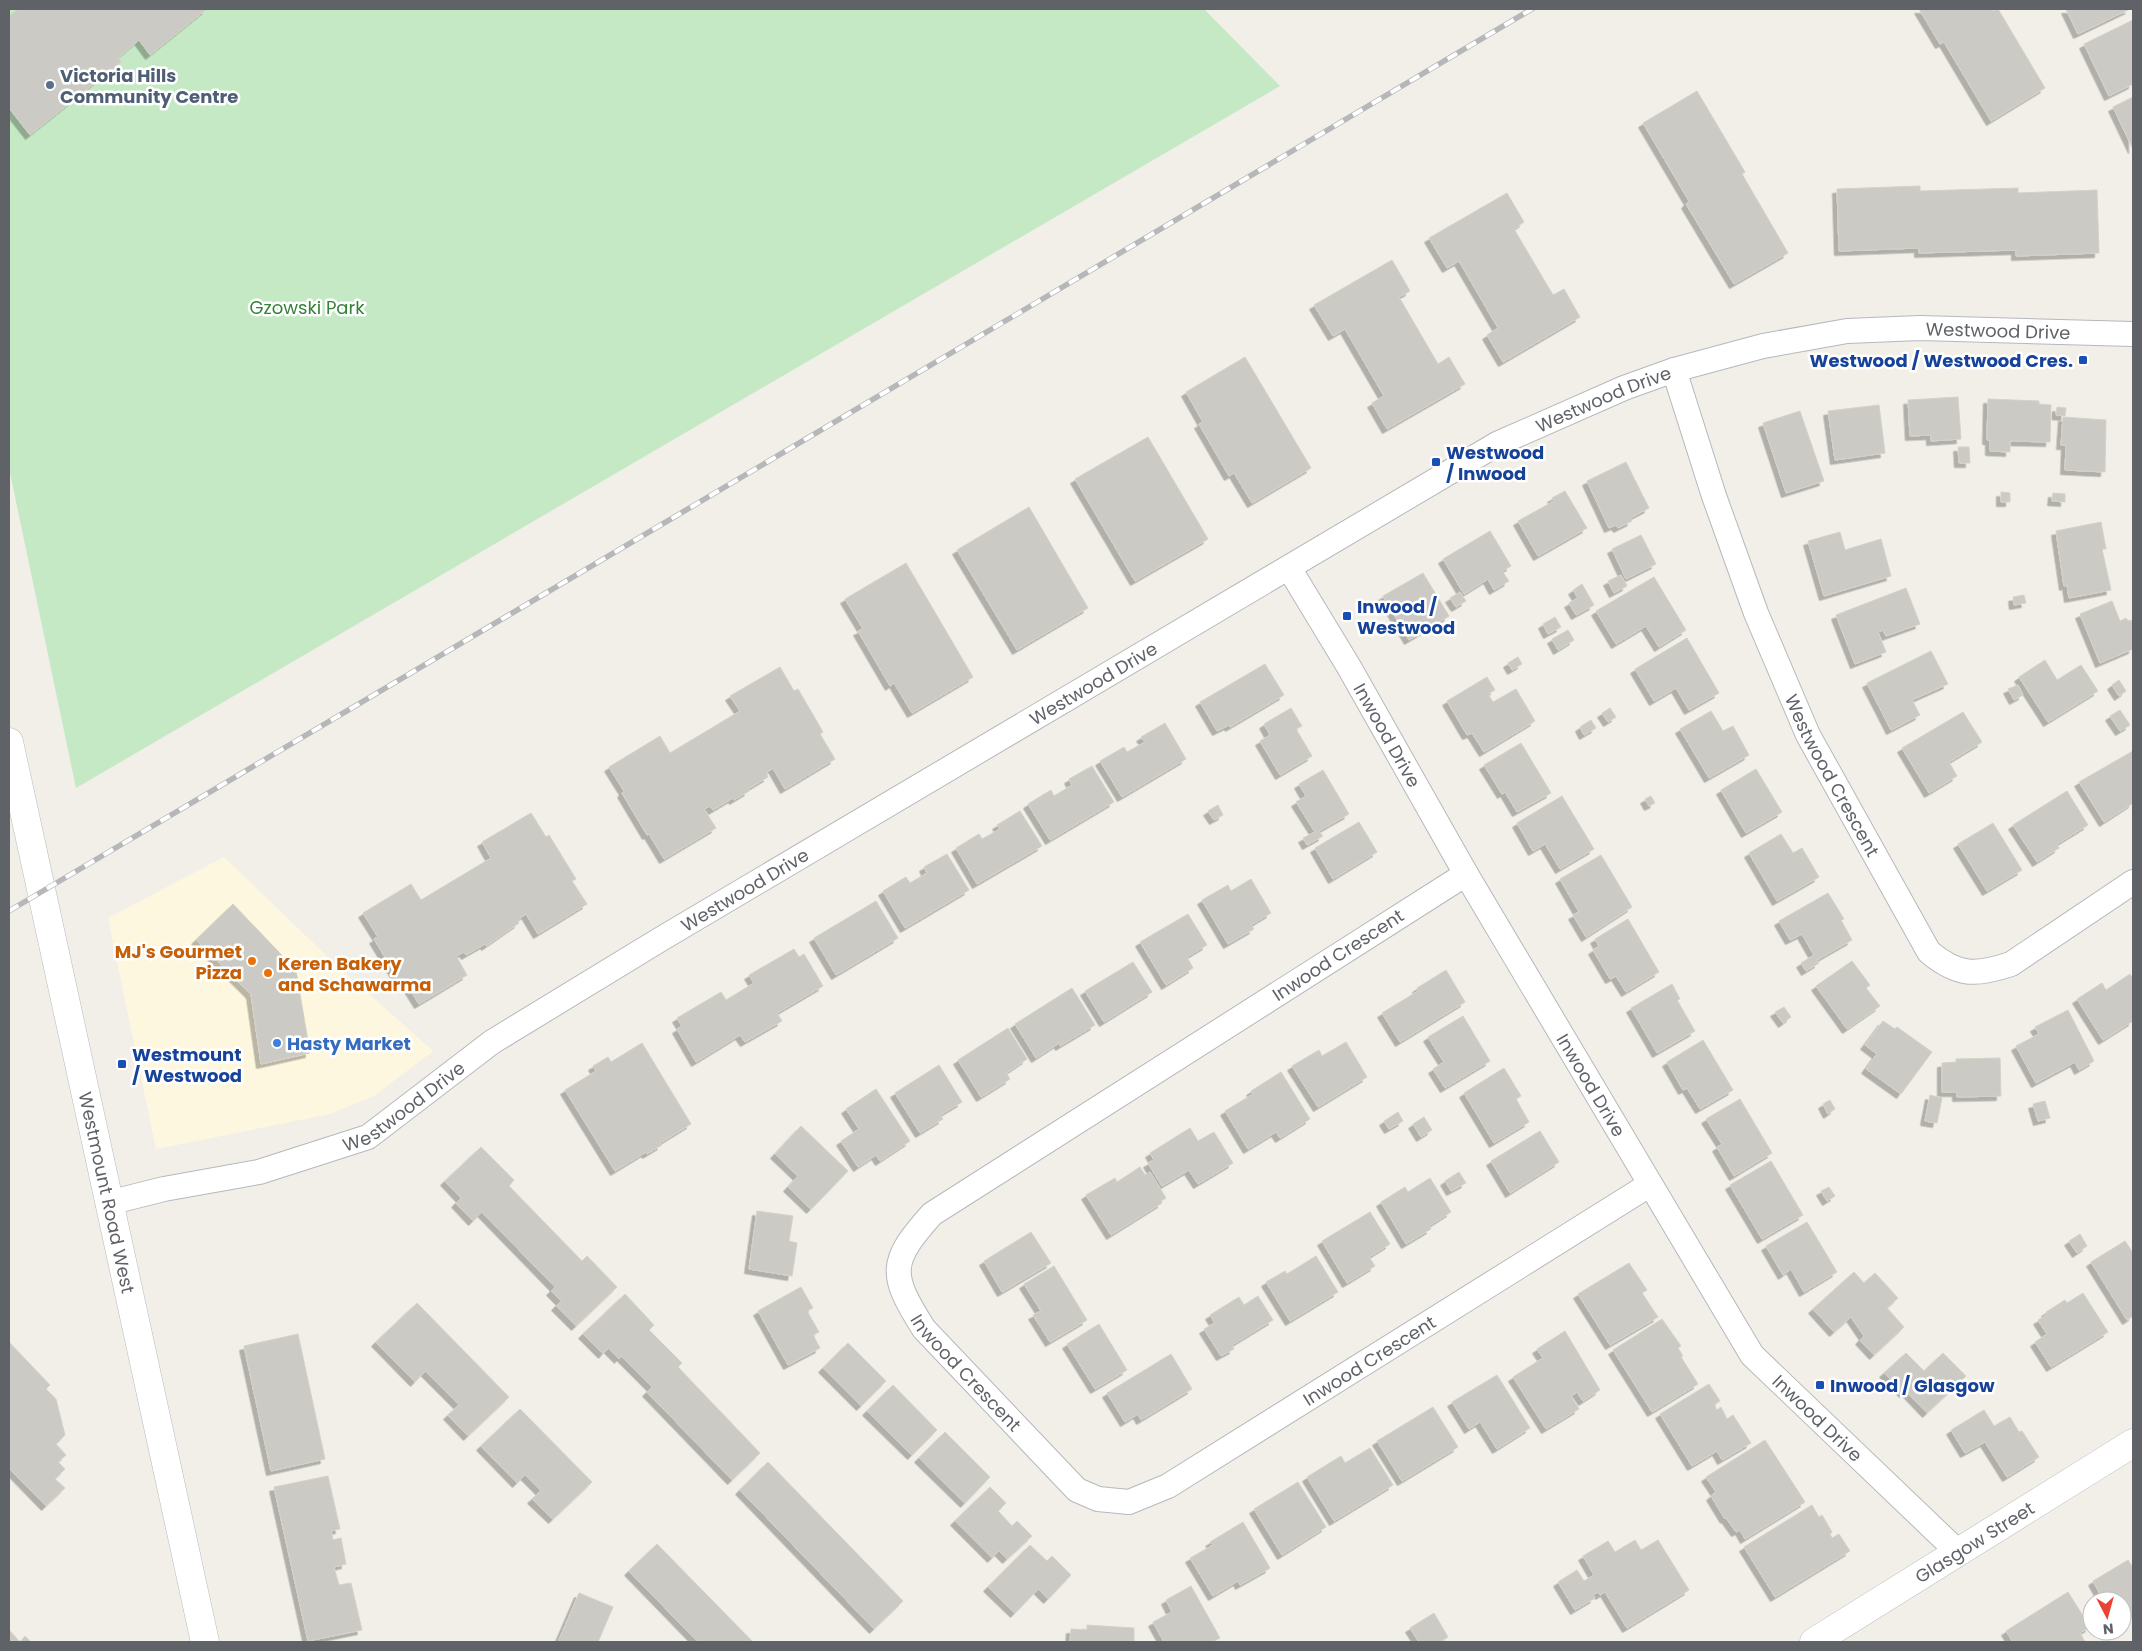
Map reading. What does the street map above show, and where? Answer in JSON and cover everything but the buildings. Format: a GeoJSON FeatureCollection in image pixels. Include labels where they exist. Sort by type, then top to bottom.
{"type":"FeatureCollection","features":[{"type":"Feature","properties":{"kind":"main road","name":"Westmount Road West"},"geometry":{"type":"LineString","coordinates":[[9,742],[205,1642]]}},
{"type":"Feature","properties":{"kind":"main road","name":"Glasgow Street"},"geometry":{"type":"LineString","coordinates":[[1814,1642],[2133,1443]]}},
{"type":"Feature","properties":{"kind":"street","name":"Westwood Drive"},"geometry":{"type":"LineString","coordinates":[[108,1203],[164,1189],[259,1172],[368,1137],[492,1042],[669,934],[1497,444],[1624,388],[1674,370],[1763,346],[1847,331],[1920,328],[2133,334]]}},
{"type":"Feature","properties":{"kind":"street","name":"Westwood Crescent"},"geometry":{"type":"LineString","coordinates":[[1674,370],[1714,496],[1756,613],[1808,735],[1929,952],[1943,963],[1967,972],[1990,971],[2010,964],[2133,882]]}},
{"type":"Feature","properties":{"kind":"street","name":"Inwood Drive"},"geometry":{"type":"LineString","coordinates":[[1289,568],[1349,667],[1466,874],[1752,1354],[1958,1552]]}},
{"type":"Feature","properties":{"kind":"street","name":"Inwood Crescent"},"geometry":{"type":"LineString","coordinates":[[1466,874],[932,1214],[910,1238],[900,1257],[898,1272],[901,1289],[910,1307],[924,1329],[1077,1490],[1098,1499],[1129,1502],[1168,1486],[1650,1185]]}},
{"type":"Feature","properties":{"kind":"shaded area"},"geometry":{"type":"Polygon","coordinates":[[[224,857],[332,961],[433,1051],[374,1096],[330,1114],[156,1149],[108,918],[224,857]]]}},
{"type":"Feature","properties":{"kind":"green space","name":"Gzowski Park"},"geometry":{"type":"Polygon","coordinates":[[[9,9],[1204,9],[1280,86],[76,788],[9,468],[9,9]]]}},
{"type":"Feature","properties":{"kind":"railway"},"geometry":{"type":"LineString","coordinates":[[9,911],[1532,9]]}},
{"type":"Feature","properties":{"kind":"place","name":"Victoria Hills Community Centre"},"geometry":{"type":"Point","coordinates":[50,85]}},
{"type":"Feature","properties":{"kind":"place","name":"Westwood / Westwood Cres."},"geometry":{"type":"Point","coordinates":[2083,360]}},
{"type":"Feature","properties":{"kind":"place","name":"Westwood / Inwood"},"geometry":{"type":"Point","coordinates":[1436,462]}},
{"type":"Feature","properties":{"kind":"place","name":"Inwood / Westwood"},"geometry":{"type":"Point","coordinates":[1347,616]}},
{"type":"Feature","properties":{"kind":"place","name":"MJ's Gourmet Pizza"},"geometry":{"type":"Point","coordinates":[252,961]}},
{"type":"Feature","properties":{"kind":"place","name":"Keren Bakery and Schawarma"},"geometry":{"type":"Point","coordinates":[268,973]}},
{"type":"Feature","properties":{"kind":"place","name":"Hasty Market"},"geometry":{"type":"Point","coordinates":[277,1043]}},
{"type":"Feature","properties":{"kind":"place","name":"Westmount / Westwood"},"geometry":{"type":"Point","coordinates":[122,1064]}},
{"type":"Feature","properties":{"kind":"place","name":"Inwood / Glasgow"},"geometry":{"type":"Point","coordinates":[1820,1385]}}]}
